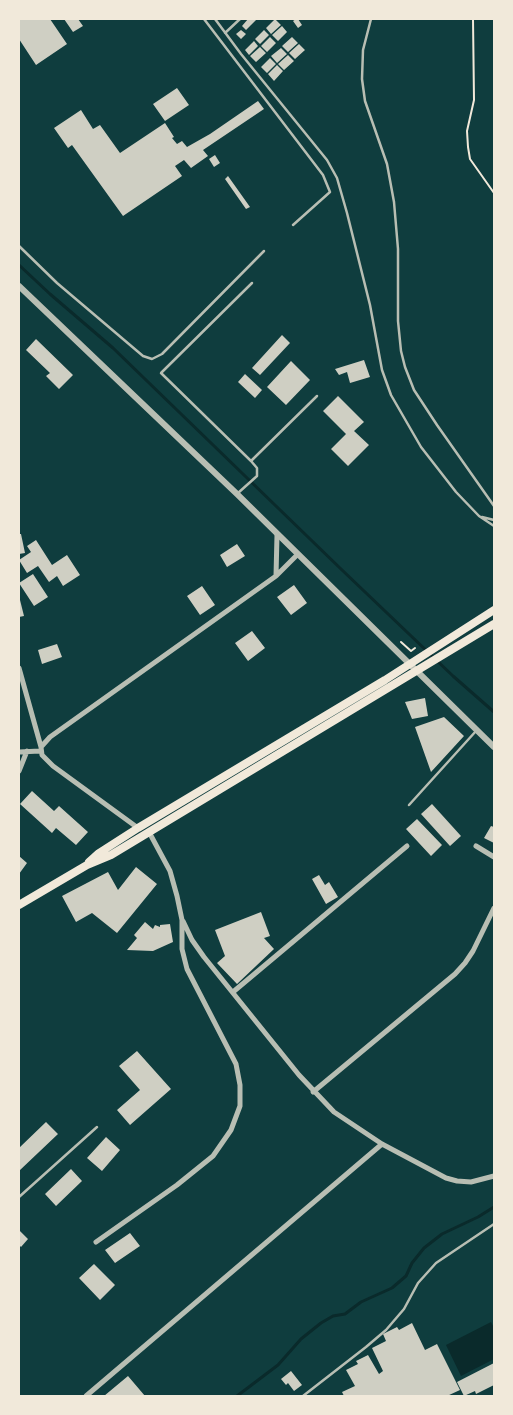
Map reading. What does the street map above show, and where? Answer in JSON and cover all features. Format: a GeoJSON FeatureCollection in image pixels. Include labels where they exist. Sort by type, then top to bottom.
{"type":"FeatureCollection","features":[{"type":"Feature","properties":{"kind":"main road"},"geometry":{"type":"LineString","coordinates":[[87,864],[99,853],[138,828],[384,680],[494,610]]}},
{"type":"Feature","properties":{"kind":"main road"},"geometry":{"type":"LineString","coordinates":[[19,905],[87,864],[111,854],[150,832],[494,624]]}},
{"type":"Feature","properties":{"kind":"street"},"geometry":{"type":"LineString","coordinates":[[19,286],[237,494],[494,747]]}},
{"type":"Feature","properties":{"kind":"street"},"geometry":{"type":"LineString","coordinates":[[276,576],[277,535]]}},
{"type":"Feature","properties":{"kind":"street"},"geometry":{"type":"LineString","coordinates":[[19,752],[40,749],[50,737],[276,576],[297,555]]}},
{"type":"Feature","properties":{"kind":"street"},"geometry":{"type":"LineString","coordinates":[[19,668],[40,749],[53,766],[138,828]]}},
{"type":"Feature","properties":{"kind":"street"},"geometry":{"type":"LineString","coordinates":[[19,771],[27,751]]}},
{"type":"Feature","properties":{"kind":"street"},"geometry":{"type":"LineString","coordinates":[[96,1242],[177,1185],[213,1156],[231,1130],[240,1106],[240,1085],[236,1064],[185,963],[182,950],[182,920],[177,896],[170,871],[150,832]]}},
{"type":"Feature","properties":{"kind":"street"},"geometry":{"type":"LineString","coordinates":[[233,992],[407,846]]}},
{"type":"Feature","properties":{"kind":"street"},"geometry":{"type":"LineString","coordinates":[[476,846],[494,857]]}},
{"type":"Feature","properties":{"kind":"street"},"geometry":{"type":"LineString","coordinates":[[313,1092],[456,974],[473,950],[494,908]]}},
{"type":"Feature","properties":{"kind":"street"},"geometry":{"type":"LineString","coordinates":[[182,920],[199,951],[313,1092],[344,1120],[382,1144],[454,1181],[471,1182],[494,1176]]}},
{"type":"Feature","properties":{"kind":"street"},"geometry":{"type":"LineString","coordinates":[[86,1396],[382,1144]]}},
{"type":"Feature","properties":{"kind":"lane"},"geometry":{"type":"LineString","coordinates":[[204,19],[323,175],[330,192],[293,225]]}},
{"type":"Feature","properties":{"kind":"lane"},"geometry":{"type":"LineString","coordinates":[[215,19],[327,160],[337,178],[370,305],[382,370],[391,395],[422,447],[456,492],[478,516],[494,526]]}},
{"type":"Feature","properties":{"kind":"lane"},"geometry":{"type":"LineString","coordinates":[[225,33],[240,19]]}},
{"type":"Feature","properties":{"kind":"lane"},"geometry":{"type":"LineString","coordinates":[[371,19],[363,50],[362,79],[365,101],[387,164],[394,202],[398,249],[398,320],[401,351],[405,367],[414,390],[494,506]]}},
{"type":"Feature","properties":{"kind":"lane"},"geometry":{"type":"LineString","coordinates":[[19,246],[57,283],[142,356],[152,359],[162,354],[264,251]]}},
{"type":"Feature","properties":{"kind":"lane"},"geometry":{"type":"LineString","coordinates":[[237,494],[257,476],[257,468],[160,373],[252,283]]}},
{"type":"Feature","properties":{"kind":"lane"},"geometry":{"type":"LineString","coordinates":[[251,461],[317,396]]}},
{"type":"Feature","properties":{"kind":"lane"},"geometry":{"type":"LineString","coordinates":[[478,516],[494,520]]}},
{"type":"Feature","properties":{"kind":"lane"},"geometry":{"type":"LineString","coordinates":[[409,805],[476,730]]}},
{"type":"Feature","properties":{"kind":"lane"},"geometry":{"type":"LineString","coordinates":[[19,1197],[97,1127]]}},
{"type":"Feature","properties":{"kind":"lane"},"geometry":{"type":"LineString","coordinates":[[303,1396],[386,1330],[404,1309],[418,1283],[436,1264],[494,1224]]}},
{"type":"Feature","properties":{"kind":"path"},"geometry":{"type":"LineString","coordinates":[[473,19],[474,100],[467,131],[468,147],[470,159],[494,193]]}},
{"type":"Feature","properties":{"kind":"water"},"geometry":{"type":"Polygon","coordinates":[[[491,1322],[494,1328],[494,1359],[461,1376],[446,1345],[491,1322]]]}},
{"type":"Feature","properties":{"kind":"building"},"geometry":{"type":"Polygon","coordinates":[[[19,19],[50,19],[67,44],[36,65],[19,39],[19,19]]]}},
{"type":"Feature","properties":{"kind":"building"},"geometry":{"type":"Polygon","coordinates":[[[64,19],[78,19],[83,26],[73,32],[64,19]]]}},
{"type":"Feature","properties":{"kind":"building"},"geometry":{"type":"Polygon","coordinates":[[[248,19],[257,19],[246,30],[242,26],[248,19]]]}},
{"type":"Feature","properties":{"kind":"building"},"geometry":{"type":"Polygon","coordinates":[[[275,19],[281,25],[271,34],[266,28],[275,19]]]}},
{"type":"Feature","properties":{"kind":"building"},"geometry":{"type":"Polygon","coordinates":[[[296,19],[302,25],[298,28],[293,21],[296,19]]]}},
{"type":"Feature","properties":{"kind":"building"},"geometry":{"type":"Polygon","coordinates":[[[282,26],[287,32],[278,41],[272,35],[282,26]]]}},
{"type":"Feature","properties":{"kind":"building"},"geometry":{"type":"Polygon","coordinates":[[[241,30],[246,34],[241,39],[236,34],[241,30]]]}},
{"type":"Feature","properties":{"kind":"building"},"geometry":{"type":"Polygon","coordinates":[[[264,30],[269,35],[260,44],[255,39],[264,30]]]}},
{"type":"Feature","properties":{"kind":"building"},"geometry":{"type":"Polygon","coordinates":[[[270,37],[276,43],[267,52],[261,46],[270,37]]]}},
{"type":"Feature","properties":{"kind":"building"},"geometry":{"type":"Polygon","coordinates":[[[292,37],[298,43],[288,52],[282,46],[292,37]]]}},
{"type":"Feature","properties":{"kind":"building"},"geometry":{"type":"Polygon","coordinates":[[[254,41],[258,46],[249,55],[245,50],[254,41]]]}},
{"type":"Feature","properties":{"kind":"building"},"geometry":{"type":"Polygon","coordinates":[[[299,44],[305,50],[295,59],[289,53],[299,44]]]}},
{"type":"Feature","properties":{"kind":"building"},"geometry":{"type":"Polygon","coordinates":[[[260,47],[266,53],[256,62],[250,56],[260,47]]]}},
{"type":"Feature","properties":{"kind":"building"},"geometry":{"type":"Polygon","coordinates":[[[281,48],[287,54],[277,63],[271,56],[281,48]]]}},
{"type":"Feature","properties":{"kind":"building"},"geometry":{"type":"Polygon","coordinates":[[[288,55],[294,61],[284,70],[278,64],[288,55]]]}},
{"type":"Feature","properties":{"kind":"building"},"geometry":{"type":"Polygon","coordinates":[[[270,58],[276,64],[267,73],[261,67],[270,58]]]}},
{"type":"Feature","properties":{"kind":"building"},"geometry":{"type":"Polygon","coordinates":[[[277,65],[283,71],[274,81],[268,74],[277,65]]]}},
{"type":"Feature","properties":{"kind":"building"},"geometry":{"type":"Polygon","coordinates":[[[177,88],[189,105],[165,121],[153,104],[177,88]]]}},
{"type":"Feature","properties":{"kind":"building"},"geometry":{"type":"Polygon","coordinates":[[[258,101],[264,109],[203,150],[208,156],[191,168],[184,160],[175,166],[182,176],[123,216],[72,145],[68,148],[54,128],[81,110],[93,129],[100,125],[120,153],[165,123],[177,144],[182,141],[187,147],[210,134],[258,101]]]}},
{"type":"Feature","properties":{"kind":"building"},"geometry":{"type":"Polygon","coordinates":[[[215,155],[220,163],[214,167],[209,159],[215,155]]]}},
{"type":"Feature","properties":{"kind":"building"},"geometry":{"type":"Polygon","coordinates":[[[228,176],[250,207],[246,209],[225,179],[228,176]]]}},
{"type":"Feature","properties":{"kind":"building"},"geometry":{"type":"Polygon","coordinates":[[[282,335],[290,343],[260,375],[252,368],[282,335]]]}},
{"type":"Feature","properties":{"kind":"building"},"geometry":{"type":"Polygon","coordinates":[[[36,339],[73,375],[59,389],[46,376],[50,373],[26,350],[36,339]]]}},
{"type":"Feature","properties":{"kind":"building"},"geometry":{"type":"Polygon","coordinates":[[[364,360],[370,377],[350,383],[347,372],[339,375],[335,369],[364,360]]]}},
{"type":"Feature","properties":{"kind":"building"},"geometry":{"type":"Polygon","coordinates":[[[291,361],[310,380],[286,405],[267,387],[291,361]]]}},
{"type":"Feature","properties":{"kind":"building"},"geometry":{"type":"Polygon","coordinates":[[[245,374],[262,390],[255,398],[238,382],[245,374]]]}},
{"type":"Feature","properties":{"kind":"building"},"geometry":{"type":"Polygon","coordinates":[[[338,396],[364,422],[354,431],[369,445],[348,466],[331,449],[346,434],[323,411],[338,396]]]}},
{"type":"Feature","properties":{"kind":"building"},"geometry":{"type":"Polygon","coordinates":[[[19,534],[21,534],[25,553],[19,554],[19,534]]]}},
{"type":"Feature","properties":{"kind":"building"},"geometry":{"type":"Polygon","coordinates":[[[36,540],[52,565],[67,555],[80,575],[63,586],[57,576],[49,582],[38,566],[27,573],[19,560],[31,552],[27,546],[36,540]]]}},
{"type":"Feature","properties":{"kind":"building"},"geometry":{"type":"Polygon","coordinates":[[[237,544],[245,556],[227,567],[220,555],[237,544]]]}},
{"type":"Feature","properties":{"kind":"building"},"geometry":{"type":"Polygon","coordinates":[[[33,574],[48,597],[34,606],[19,583],[33,574]]]}},
{"type":"Feature","properties":{"kind":"building"},"geometry":{"type":"Polygon","coordinates":[[[294,585],[307,603],[291,615],[277,597],[294,585]]]}},
{"type":"Feature","properties":{"kind":"building"},"geometry":{"type":"Polygon","coordinates":[[[202,586],[215,605],[200,615],[187,596],[202,586]]]}},
{"type":"Feature","properties":{"kind":"building"},"geometry":{"type":"Polygon","coordinates":[[[19,596],[24,616],[19,617],[19,596]]]}},
{"type":"Feature","properties":{"kind":"building"},"geometry":{"type":"Polygon","coordinates":[[[252,631],[265,648],[248,661],[235,643],[252,631]]]}},
{"type":"Feature","properties":{"kind":"building"},"geometry":{"type":"Polygon","coordinates":[[[57,644],[62,657],[42,664],[38,650],[57,644]]]}},
{"type":"Feature","properties":{"kind":"building"},"geometry":{"type":"Polygon","coordinates":[[[425,698],[428,716],[412,719],[405,702],[425,698]]]}},
{"type":"Feature","properties":{"kind":"building"},"geometry":{"type":"Polygon","coordinates":[[[444,717],[464,736],[431,772],[415,727],[444,717]]]}},
{"type":"Feature","properties":{"kind":"building"},"geometry":{"type":"Polygon","coordinates":[[[32,791],[54,811],[59,806],[88,832],[76,845],[56,828],[52,833],[20,804],[32,791]]]}},
{"type":"Feature","properties":{"kind":"building"},"geometry":{"type":"Polygon","coordinates":[[[432,804],[461,836],[450,846],[421,814],[432,804]]]}},
{"type":"Feature","properties":{"kind":"building"},"geometry":{"type":"Polygon","coordinates":[[[417,819],[442,845],[431,856],[406,829],[417,819]]]}},
{"type":"Feature","properties":{"kind":"building"},"geometry":{"type":"Polygon","coordinates":[[[491,826],[494,827],[494,843],[484,838],[491,826]]]}},
{"type":"Feature","properties":{"kind":"building"},"geometry":{"type":"Polygon","coordinates":[[[19,856],[27,863],[19,874],[19,856]]]}},
{"type":"Feature","properties":{"kind":"building"},"geometry":{"type":"Polygon","coordinates":[[[136,867],[157,884],[117,933],[92,913],[76,922],[62,896],[108,872],[118,890],[136,867]]]}},
{"type":"Feature","properties":{"kind":"building"},"geometry":{"type":"Polygon","coordinates":[[[319,875],[325,885],[329,882],[338,897],[326,904],[312,879],[319,875]]]}},
{"type":"Feature","properties":{"kind":"building"},"geometry":{"type":"Polygon","coordinates":[[[261,912],[270,936],[264,938],[274,949],[237,984],[217,963],[225,956],[215,930],[261,912]]]}},
{"type":"Feature","properties":{"kind":"building"},"geometry":{"type":"Polygon","coordinates":[[[145,922],[153,929],[155,925],[160,927],[160,925],[170,924],[173,942],[153,951],[127,950],[137,938],[134,935],[145,922]]]}},
{"type":"Feature","properties":{"kind":"building"},"geometry":{"type":"Polygon","coordinates":[[[137,1051],[171,1089],[130,1125],[117,1110],[140,1090],[119,1066],[137,1051]]]}},
{"type":"Feature","properties":{"kind":"building"},"geometry":{"type":"Polygon","coordinates":[[[46,1122],[58,1134],[19,1171],[19,1148],[46,1122]]]}},
{"type":"Feature","properties":{"kind":"building"},"geometry":{"type":"Polygon","coordinates":[[[106,1137],[120,1150],[102,1171],[87,1158],[106,1137]]]}},
{"type":"Feature","properties":{"kind":"building"},"geometry":{"type":"Polygon","coordinates":[[[71,1169],[82,1181],[56,1206],[45,1194],[71,1169]]]}},
{"type":"Feature","properties":{"kind":"building"},"geometry":{"type":"Polygon","coordinates":[[[19,1230],[28,1239],[21,1247],[19,1245],[19,1230]]]}},
{"type":"Feature","properties":{"kind":"building"},"geometry":{"type":"Polygon","coordinates":[[[130,1233],[140,1246],[115,1263],[105,1250],[130,1233]]]}},
{"type":"Feature","properties":{"kind":"building"},"geometry":{"type":"Polygon","coordinates":[[[94,1264],[115,1285],[100,1300],[79,1278],[94,1264]]]}},
{"type":"Feature","properties":{"kind":"building"},"geometry":{"type":"Polygon","coordinates":[[[412,1323],[425,1350],[437,1344],[460,1390],[447,1396],[344,1396],[342,1392],[355,1386],[346,1370],[358,1364],[356,1361],[368,1355],[379,1374],[383,1371],[372,1348],[386,1341],[383,1334],[397,1327],[399,1330],[412,1323]]]}},
{"type":"Feature","properties":{"kind":"building"},"geometry":{"type":"Polygon","coordinates":[[[494,1363],[494,1385],[476,1394],[475,1391],[464,1396],[457,1382],[494,1363]]]}},
{"type":"Feature","properties":{"kind":"building"},"geometry":{"type":"Polygon","coordinates":[[[291,1371],[302,1385],[294,1391],[288,1383],[286,1385],[281,1379],[291,1371]]]}},
{"type":"Feature","properties":{"kind":"building"},"geometry":{"type":"Polygon","coordinates":[[[128,1376],[145,1396],[104,1396],[128,1376]]]}},
{"type":"Feature","properties":{"kind":"waterway"},"geometry":{"type":"LineString","coordinates":[[19,265],[113,348],[342,570],[453,676],[494,712]]}},
{"type":"Feature","properties":{"kind":"waterway"},"geometry":{"type":"LineString","coordinates":[[237,1396],[278,1365],[301,1339],[321,1323],[333,1316],[345,1314],[361,1302],[392,1288],[406,1276],[412,1263],[424,1248],[442,1234],[478,1217],[494,1207]]}}]}
